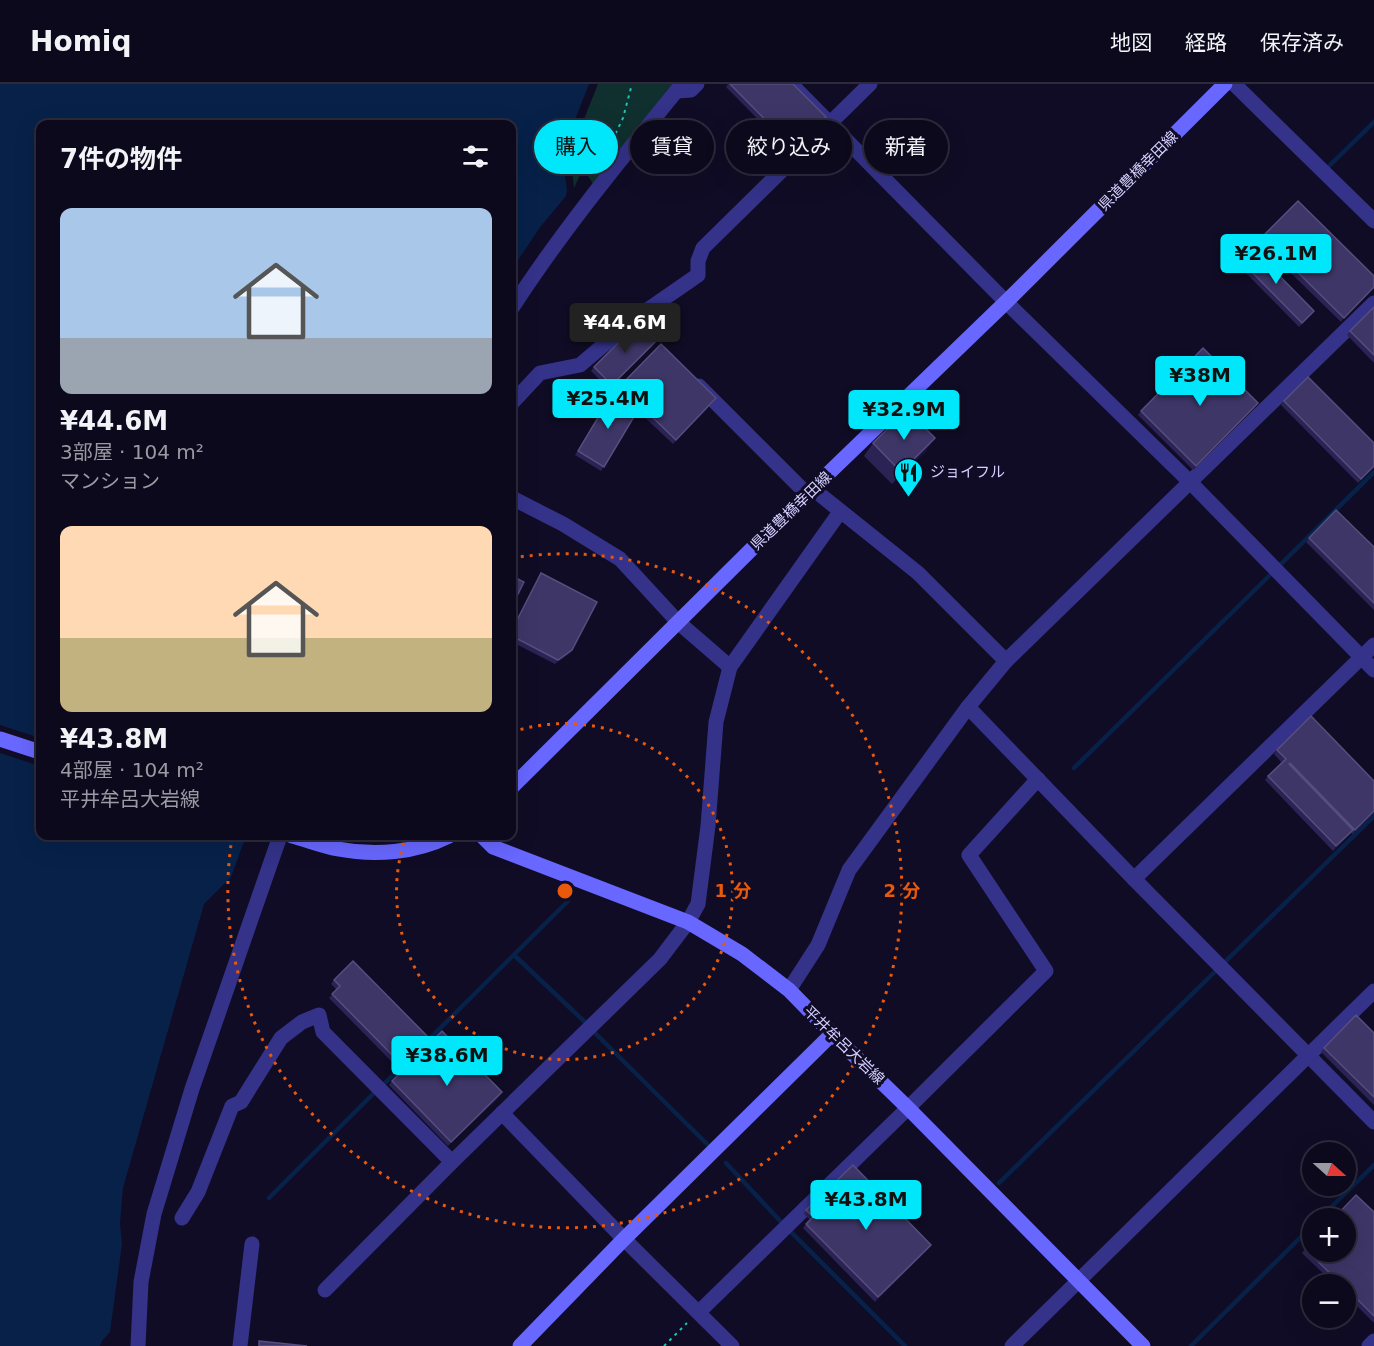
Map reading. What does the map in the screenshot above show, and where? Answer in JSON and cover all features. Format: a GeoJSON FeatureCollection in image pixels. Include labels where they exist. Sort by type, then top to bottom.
{"type":"FeatureCollection","features":[{"type":"Feature","properties":{"kind":"main road","name":"県道豊橋幸田線"},"geometry":{"type":"LineString","coordinates":[[516,783],[1225,84]]}},
{"type":"Feature","properties":{"kind":"main road"},"geometry":{"type":"LineString","coordinates":[[0,739],[36,751]]}},
{"type":"Feature","properties":{"kind":"main road"},"geometry":{"type":"LineString","coordinates":[[306,840],[336,849],[361,852],[404,850],[438,840]]}},
{"type":"Feature","properties":{"kind":"main road","name":"平井牟呂大岩線"},"geometry":{"type":"LineString","coordinates":[[486,840],[493,847],[688,922],[742,954],[789,990],[1143,1346]]}},
{"type":"Feature","properties":{"kind":"main road"},"geometry":{"type":"LineString","coordinates":[[520,1346],[624,1239],[832,1034]]}},
{"type":"Feature","properties":{"kind":"street"},"geometry":{"type":"LineString","coordinates":[[516,302],[578,213],[680,87],[691,90],[697,84]]}},
{"type":"Feature","properties":{"kind":"street"},"geometry":{"type":"LineString","coordinates":[[791,84],[827,120]]}},
{"type":"Feature","properties":{"kind":"street"},"geometry":{"type":"LineString","coordinates":[[835,120],[870,84]]}},
{"type":"Feature","properties":{"kind":"street"},"geometry":{"type":"LineString","coordinates":[[1234,84],[1374,221]]}},
{"type":"Feature","properties":{"kind":"street"},"geometry":{"type":"LineString","coordinates":[[852,145],[1005,302],[1191,483],[1374,670]]}},
{"type":"Feature","properties":{"kind":"street"},"geometry":{"type":"LineString","coordinates":[[516,399],[540,373],[580,365],[637,325],[698,275],[698,261],[703,248],[779,174]]}},
{"type":"Feature","properties":{"kind":"street"},"geometry":{"type":"LineString","coordinates":[[789,990],[818,945],[849,870],[968,707],[1006,661],[1374,303]]}},
{"type":"Feature","properties":{"kind":"street"},"geometry":{"type":"LineString","coordinates":[[691,378],[810,492],[840,512],[918,573],[1006,661]]}},
{"type":"Feature","properties":{"kind":"street"},"geometry":{"type":"LineString","coordinates":[[516,500],[563,524],[620,560],[678,622],[730,667]]}},
{"type":"Feature","properties":{"kind":"street"},"geometry":{"type":"LineString","coordinates":[[325,1290],[660,959],[688,922],[698,904],[708,826],[716,722],[730,667],[840,512]]}},
{"type":"Feature","properties":{"kind":"street"},"geometry":{"type":"LineString","coordinates":[[1134,879],[1374,645]]}},
{"type":"Feature","properties":{"kind":"street"},"geometry":{"type":"LineString","coordinates":[[968,707],[1374,1122]]}},
{"type":"Feature","properties":{"kind":"street"},"geometry":{"type":"LineString","coordinates":[[699,1312],[1046,970],[969,855],[1038,779]]}},
{"type":"Feature","properties":{"kind":"street"},"geometry":{"type":"LineString","coordinates":[[138,1346],[141,1282],[154,1214],[192,1089],[279,840]]}},
{"type":"Feature","properties":{"kind":"street"},"geometry":{"type":"LineString","coordinates":[[1012,1346],[1374,991]]}},
{"type":"Feature","properties":{"kind":"street"},"geometry":{"type":"LineString","coordinates":[[182,1218],[198,1192],[232,1106],[241,1102],[281,1038],[302,1022],[319,1016],[323,1032],[452,1162]]}},
{"type":"Feature","properties":{"kind":"street"},"geometry":{"type":"LineString","coordinates":[[502,1113],[732,1346]]}},
{"type":"Feature","properties":{"kind":"street"},"geometry":{"type":"LineString","coordinates":[[240,1346],[252,1244]]}},
{"type":"Feature","properties":{"kind":"street"},"geometry":{"type":"LineString","coordinates":[[1369,1346],[1374,1341]]}},
{"type":"Feature","properties":{"kind":"path"},"geometry":{"type":"LineString","coordinates":[[618,129],[632,85]]}},
{"type":"Feature","properties":{"kind":"path"},"geometry":{"type":"LineString","coordinates":[[664,1346],[699,1312]]}},
{"type":"Feature","properties":{"kind":"green space"},"geometry":{"type":"Polygon","coordinates":[[[598,84],[674,84],[645,120],[630,120],[630,138],[618,153],[618,120],[584,120],[598,84]]]}},
{"type":"Feature","properties":{"kind":"green space"},"geometry":{"type":"Polygon","coordinates":[[[572,174],[581,174],[574,188],[572,174]]]}},
{"type":"Feature","properties":{"kind":"green space"},"geometry":{"type":"Polygon","coordinates":[[[583,174],[601,174],[593,184],[588,176],[583,174]]]}},
{"type":"Feature","properties":{"kind":"water"},"geometry":{"type":"Polygon","coordinates":[[[0,84],[589,84],[575,120],[534,120],[534,174],[565,174],[567,190],[566,196],[541,226],[516,263],[516,120],[36,120],[36,840],[245,840],[231,877],[204,904],[123,1188],[120,1223],[122,1244],[110,1332],[100,1346],[0,1346],[0,84]]]}},
{"type":"Feature","properties":{"kind":"pier"},"geometry":{"type":"Polygon","coordinates":[[[0,725],[36,737],[36,765],[0,753],[0,725]]]}},
{"type":"Feature","properties":{"kind":"building"},"geometry":{"type":"Polygon","coordinates":[[[730,84],[793,84],[826,117],[823,120],[765,120],[730,84]]]}},
{"type":"Feature","properties":{"kind":"building"},"geometry":{"type":"Polygon","coordinates":[[[1298,201],[1374,276],[1374,287],[1344,318],[1262,237],[1298,201]]]}},
{"type":"Feature","properties":{"kind":"building"},"geometry":{"type":"Polygon","coordinates":[[[1251,247],[1314,311],[1302,323],[1239,259],[1251,247]]]}},
{"type":"Feature","properties":{"kind":"building"},"geometry":{"type":"Polygon","coordinates":[[[1374,307],[1374,355],[1350,331],[1374,307]]]}},
{"type":"Feature","properties":{"kind":"building"},"geometry":{"type":"Polygon","coordinates":[[[638,323],[656,341],[612,385],[594,367],[638,323]]]}},
{"type":"Feature","properties":{"kind":"building"},"geometry":{"type":"Polygon","coordinates":[[[661,344],[716,398],[676,440],[620,386],[661,344]]]}},
{"type":"Feature","properties":{"kind":"building"},"geometry":{"type":"Polygon","coordinates":[[[1203,348],[1258,403],[1196,466],[1141,411],[1203,348]]]}},
{"type":"Feature","properties":{"kind":"building"},"geometry":{"type":"Polygon","coordinates":[[[1308,377],[1374,443],[1374,466],[1361,479],[1284,401],[1308,377]]]}},
{"type":"Feature","properties":{"kind":"building"},"geometry":{"type":"Polygon","coordinates":[[[612,394],[638,410],[604,467],[578,451],[612,394]]]}},
{"type":"Feature","properties":{"kind":"building"},"geometry":{"type":"Polygon","coordinates":[[[907,410],[935,438],[901,472],[873,443],[907,410]]]}},
{"type":"Feature","properties":{"kind":"building"},"geometry":{"type":"Polygon","coordinates":[[[1336,510],[1374,547],[1374,603],[1309,538],[1336,510]]]}},
{"type":"Feature","properties":{"kind":"building"},"geometry":{"type":"Polygon","coordinates":[[[541,573],[597,602],[572,650],[558,660],[516,638],[516,622],[541,573]]]}},
{"type":"Feature","properties":{"kind":"building"},"geometry":{"type":"Polygon","coordinates":[[[516,578],[524,582],[516,598],[516,578]]]}},
{"type":"Feature","properties":{"kind":"building"},"geometry":{"type":"Polygon","coordinates":[[[1311,716],[1374,781],[1374,811],[1355,830],[1289,764],[1353,830],[1336,846],[1268,776],[1286,759],[1277,750],[1311,716]]]}},
{"type":"Feature","properties":{"kind":"building"},"geometry":{"type":"Polygon","coordinates":[[[353,961],[428,1037],[401,1064],[332,994],[340,986],[334,980],[353,961]]]}},
{"type":"Feature","properties":{"kind":"building"},"geometry":{"type":"Polygon","coordinates":[[[1356,1015],[1374,1033],[1374,1097],[1324,1048],[1356,1015]]]}},
{"type":"Feature","properties":{"kind":"building"},"geometry":{"type":"Polygon","coordinates":[[[442,1031],[502,1092],[451,1142],[392,1081],[442,1031]]]}},
{"type":"Feature","properties":{"kind":"building"},"geometry":{"type":"Polygon","coordinates":[[[853,1165],[931,1245],[878,1297],[806,1224],[813,1217],[806,1210],[853,1165]]]}},
{"type":"Feature","properties":{"kind":"building"},"geometry":{"type":"Polygon","coordinates":[[[1356,1195],[1374,1212],[1374,1316],[1356,1298],[1356,1274],[1331,1274],[1318,1262],[1356,1262],[1356,1208],[1344,1208],[1356,1195]]]}},
{"type":"Feature","properties":{"kind":"building"},"geometry":{"type":"Polygon","coordinates":[[[259,1341],[307,1346],[259,1346],[259,1341]]]}},
{"type":"Feature","properties":{"kind":"waterway"},"geometry":{"type":"LineString","coordinates":[[1326,169],[1374,122]]}},
{"type":"Feature","properties":{"kind":"waterway"},"geometry":{"type":"LineString","coordinates":[[1278,567],[1374,472]]}},
{"type":"Feature","properties":{"kind":"waterway"},"geometry":{"type":"LineString","coordinates":[[1074,768],[1269,576]]}},
{"type":"Feature","properties":{"kind":"waterway"},"geometry":{"type":"LineString","coordinates":[[999,1183],[1374,816]]}},
{"type":"Feature","properties":{"kind":"waterway"},"geometry":{"type":"LineString","coordinates":[[382,1086],[568,901]]}},
{"type":"Feature","properties":{"kind":"waterway"},"geometry":{"type":"LineString","coordinates":[[514,955],[586,1023]]}},
{"type":"Feature","properties":{"kind":"waterway"},"geometry":{"type":"LineString","coordinates":[[596,1034],[707,1144]]}},
{"type":"Feature","properties":{"kind":"waterway"},"geometry":{"type":"LineString","coordinates":[[269,1198],[374,1093]]}},
{"type":"Feature","properties":{"kind":"waterway"},"geometry":{"type":"LineString","coordinates":[[726,1163],[783,1224]]}},
{"type":"Feature","properties":{"kind":"waterway"},"geometry":{"type":"LineString","coordinates":[[1330,1208],[1374,1165]]}},
{"type":"Feature","properties":{"kind":"waterway"},"geometry":{"type":"LineString","coordinates":[[790,1231],[905,1346]]}},
{"type":"Feature","properties":{"kind":"waterway"},"geometry":{"type":"LineString","coordinates":[[1191,1346],[1302,1236]]}},
{"type":"Feature","properties":{"kind":"place","name":"ジョイフル"},"geometry":{"type":"Point","coordinates":[909,498]}}]}
